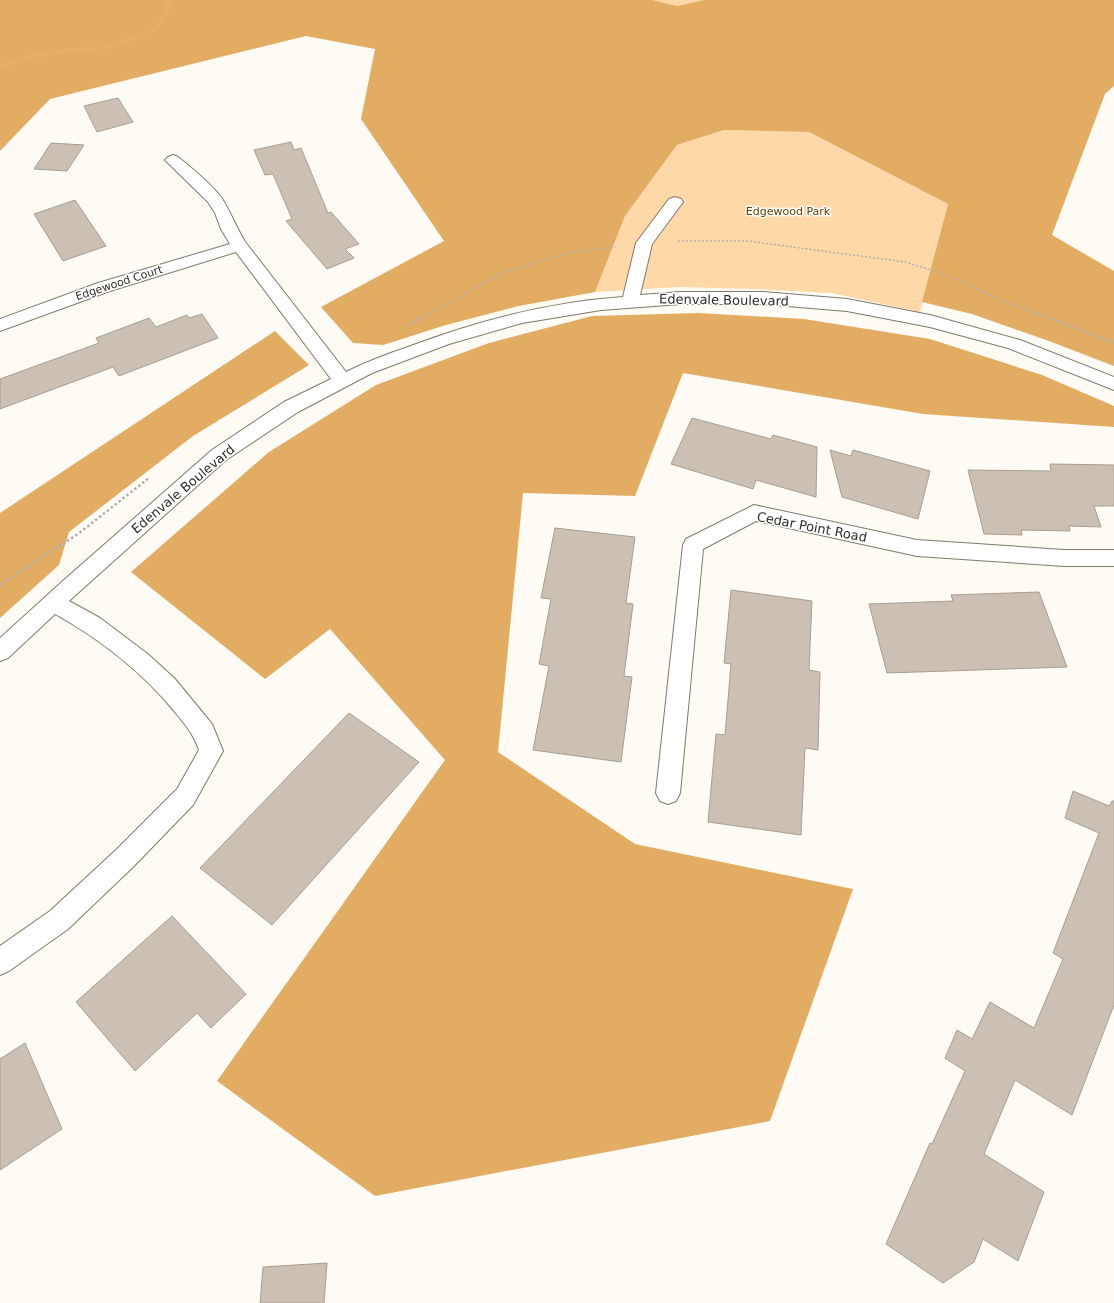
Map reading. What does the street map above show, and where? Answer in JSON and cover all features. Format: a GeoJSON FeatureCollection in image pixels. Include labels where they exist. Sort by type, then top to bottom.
{"type":"FeatureCollection","features":[{"type":"Feature","properties":{"kind":"street"},"geometry":{"type":"LineString","coordinates":[[173,160],[214,199],[223,213],[229,229],[240,246],[343,381]]}},
{"type":"Feature","properties":{"kind":"street"},"geometry":{"type":"LineString","coordinates":[[630,302],[644,243],[675,202]]}},
{"type":"Feature","properties":{"kind":"street","name":"Edgewood Court"},"geometry":{"type":"LineString","coordinates":[[0,325],[104,287],[240,246]]}},
{"type":"Feature","properties":{"kind":"street","name":"Edenvale Boulevard"},"geometry":{"type":"LineString","coordinates":[[0,652],[219,455],[291,407],[366,369],[443,340],[522,317],[601,304],[682,298],[763,298],[847,305],[930,321],[1014,344],[1114,384]]}},
{"type":"Feature","properties":{"kind":"street","name":"Cedar Point Road"},"geometry":{"type":"LineString","coordinates":[[668,793],[693,545],[754,513],[917,548],[1064,558],[1114,558]]}},
{"type":"Feature","properties":{"kind":"street"},"geometry":{"type":"LineString","coordinates":[[0,962],[59,920],[125,858],[185,797],[211,751],[204,731],[167,686],[141,662],[92,624],[54,602]]}},
{"type":"Feature","properties":{"kind":"path"},"geometry":{"type":"LineString","coordinates":[[407,326],[504,272],[568,253],[660,241],[748,241],[905,262],[944,274],[1007,302],[1114,343]]}},
{"type":"Feature","properties":{"kind":"path"},"geometry":{"type":"LineString","coordinates":[[0,585],[78,534],[153,475]]}},
{"type":"Feature","properties":{"kind":"green space"},"geometry":{"type":"Polygon","coordinates":[[[653,0],[704,0],[677,6],[653,0]]]}},
{"type":"Feature","properties":{"kind":"green space","name":"Edgewood Park"},"geometry":{"type":"Polygon","coordinates":[[[724,130],[809,132],[948,204],[920,312],[831,293],[678,287],[595,292],[625,216],[677,145],[724,130]]]}},
{"type":"Feature","properties":{"kind":"shaded area"},"geometry":{"type":"Polygon","coordinates":[[[0,0],[653,0],[677,6],[704,0],[1114,0],[1114,86],[1105,94],[1052,235],[1114,271],[1114,366],[972,314],[922,302],[948,204],[809,132],[724,130],[677,145],[625,216],[595,292],[519,306],[446,325],[383,345],[353,343],[321,307],[444,241],[361,119],[375,49],[306,36],[50,99],[0,151],[0,0]]]}},
{"type":"Feature","properties":{"kind":"shaded area"},"geometry":{"type":"Polygon","coordinates":[[[698,313],[804,319],[930,339],[1042,375],[1114,406],[1114,427],[923,414],[683,373],[635,496],[523,493],[498,752],[635,844],[853,889],[770,1121],[375,1196],[217,1081],[445,760],[330,629],[265,679],[131,572],[269,452],[376,385],[489,343],[592,316],[698,313]]]}},
{"type":"Feature","properties":{"kind":"shaded area"},"geometry":{"type":"Polygon","coordinates":[[[275,331],[309,365],[193,436],[69,532],[59,565],[0,618],[0,513],[275,331]]]}},
{"type":"Feature","properties":{"kind":"building"},"geometry":{"type":"Polygon","coordinates":[[[118,98],[133,122],[97,132],[84,106],[118,98]]]}},
{"type":"Feature","properties":{"kind":"building"},"geometry":{"type":"Polygon","coordinates":[[[291,142],[294,150],[301,148],[328,213],[331,212],[359,244],[345,249],[354,258],[327,269],[286,221],[292,219],[273,174],[265,175],[254,150],[291,142]]]}},
{"type":"Feature","properties":{"kind":"building"},"geometry":{"type":"Polygon","coordinates":[[[51,143],[84,145],[67,171],[34,169],[51,143]]]}},
{"type":"Feature","properties":{"kind":"building"},"geometry":{"type":"Polygon","coordinates":[[[75,200],[106,246],[63,261],[34,214],[75,200]]]}},
{"type":"Feature","properties":{"kind":"building"},"geometry":{"type":"Polygon","coordinates":[[[202,314],[218,338],[119,376],[113,367],[0,409],[0,379],[99,343],[96,338],[149,318],[156,327],[187,315],[189,318],[202,314]]]}},
{"type":"Feature","properties":{"kind":"building"},"geometry":{"type":"Polygon","coordinates":[[[692,418],[771,439],[773,435],[817,447],[816,497],[756,480],[753,489],[671,464],[692,418]]]}},
{"type":"Feature","properties":{"kind":"building"},"geometry":{"type":"Polygon","coordinates":[[[830,450],[851,456],[853,450],[930,471],[918,519],[842,497],[830,450]]]}},
{"type":"Feature","properties":{"kind":"building"},"geometry":{"type":"Polygon","coordinates":[[[1050,464],[1114,465],[1114,506],[1094,506],[1101,527],[1069,526],[1070,531],[1021,530],[1022,535],[984,534],[968,470],[1051,471],[1050,464]]]}},
{"type":"Feature","properties":{"kind":"building"},"geometry":{"type":"Polygon","coordinates":[[[555,528],[635,537],[626,603],[633,604],[624,676],[632,677],[621,762],[533,750],[549,666],[539,664],[551,599],[541,598],[555,528]]]}},
{"type":"Feature","properties":{"kind":"building"},"geometry":{"type":"Polygon","coordinates":[[[731,590],[812,601],[809,670],[820,672],[818,750],[805,748],[801,835],[708,822],[716,734],[725,735],[731,664],[724,663],[731,590]]]}},
{"type":"Feature","properties":{"kind":"building"},"geometry":{"type":"Polygon","coordinates":[[[1039,592],[1067,667],[887,673],[869,604],[953,601],[951,595],[1039,592]]]}},
{"type":"Feature","properties":{"kind":"building"},"geometry":{"type":"Polygon","coordinates":[[[349,713],[419,762],[272,925],[200,868],[349,713]]]}},
{"type":"Feature","properties":{"kind":"building"},"geometry":{"type":"Polygon","coordinates":[[[1073,791],[1109,806],[1112,801],[1114,801],[1114,1005],[1072,1115],[1015,1080],[984,1154],[1044,1192],[1018,1261],[983,1239],[974,1262],[943,1283],[886,1244],[930,1143],[932,1144],[965,1071],[945,1058],[957,1030],[972,1039],[990,1002],[1034,1028],[1063,959],[1053,953],[1099,833],[1065,818],[1073,791]]]}},
{"type":"Feature","properties":{"kind":"building"},"geometry":{"type":"Polygon","coordinates":[[[172,916],[246,994],[211,1028],[197,1013],[135,1071],[76,1002],[172,916]]]}},
{"type":"Feature","properties":{"kind":"building"},"geometry":{"type":"Polygon","coordinates":[[[25,1043],[62,1129],[0,1170],[0,1059],[25,1043]]]}},
{"type":"Feature","properties":{"kind":"building"},"geometry":{"type":"Polygon","coordinates":[[[327,1263],[324,1303],[260,1303],[263,1267],[327,1263]]]}},
{"type":"Feature","properties":{"kind":"waterway"},"geometry":{"type":"LineString","coordinates":[[0,67],[23,58],[65,51],[108,48],[156,29],[170,4],[168,0]]}}]}
